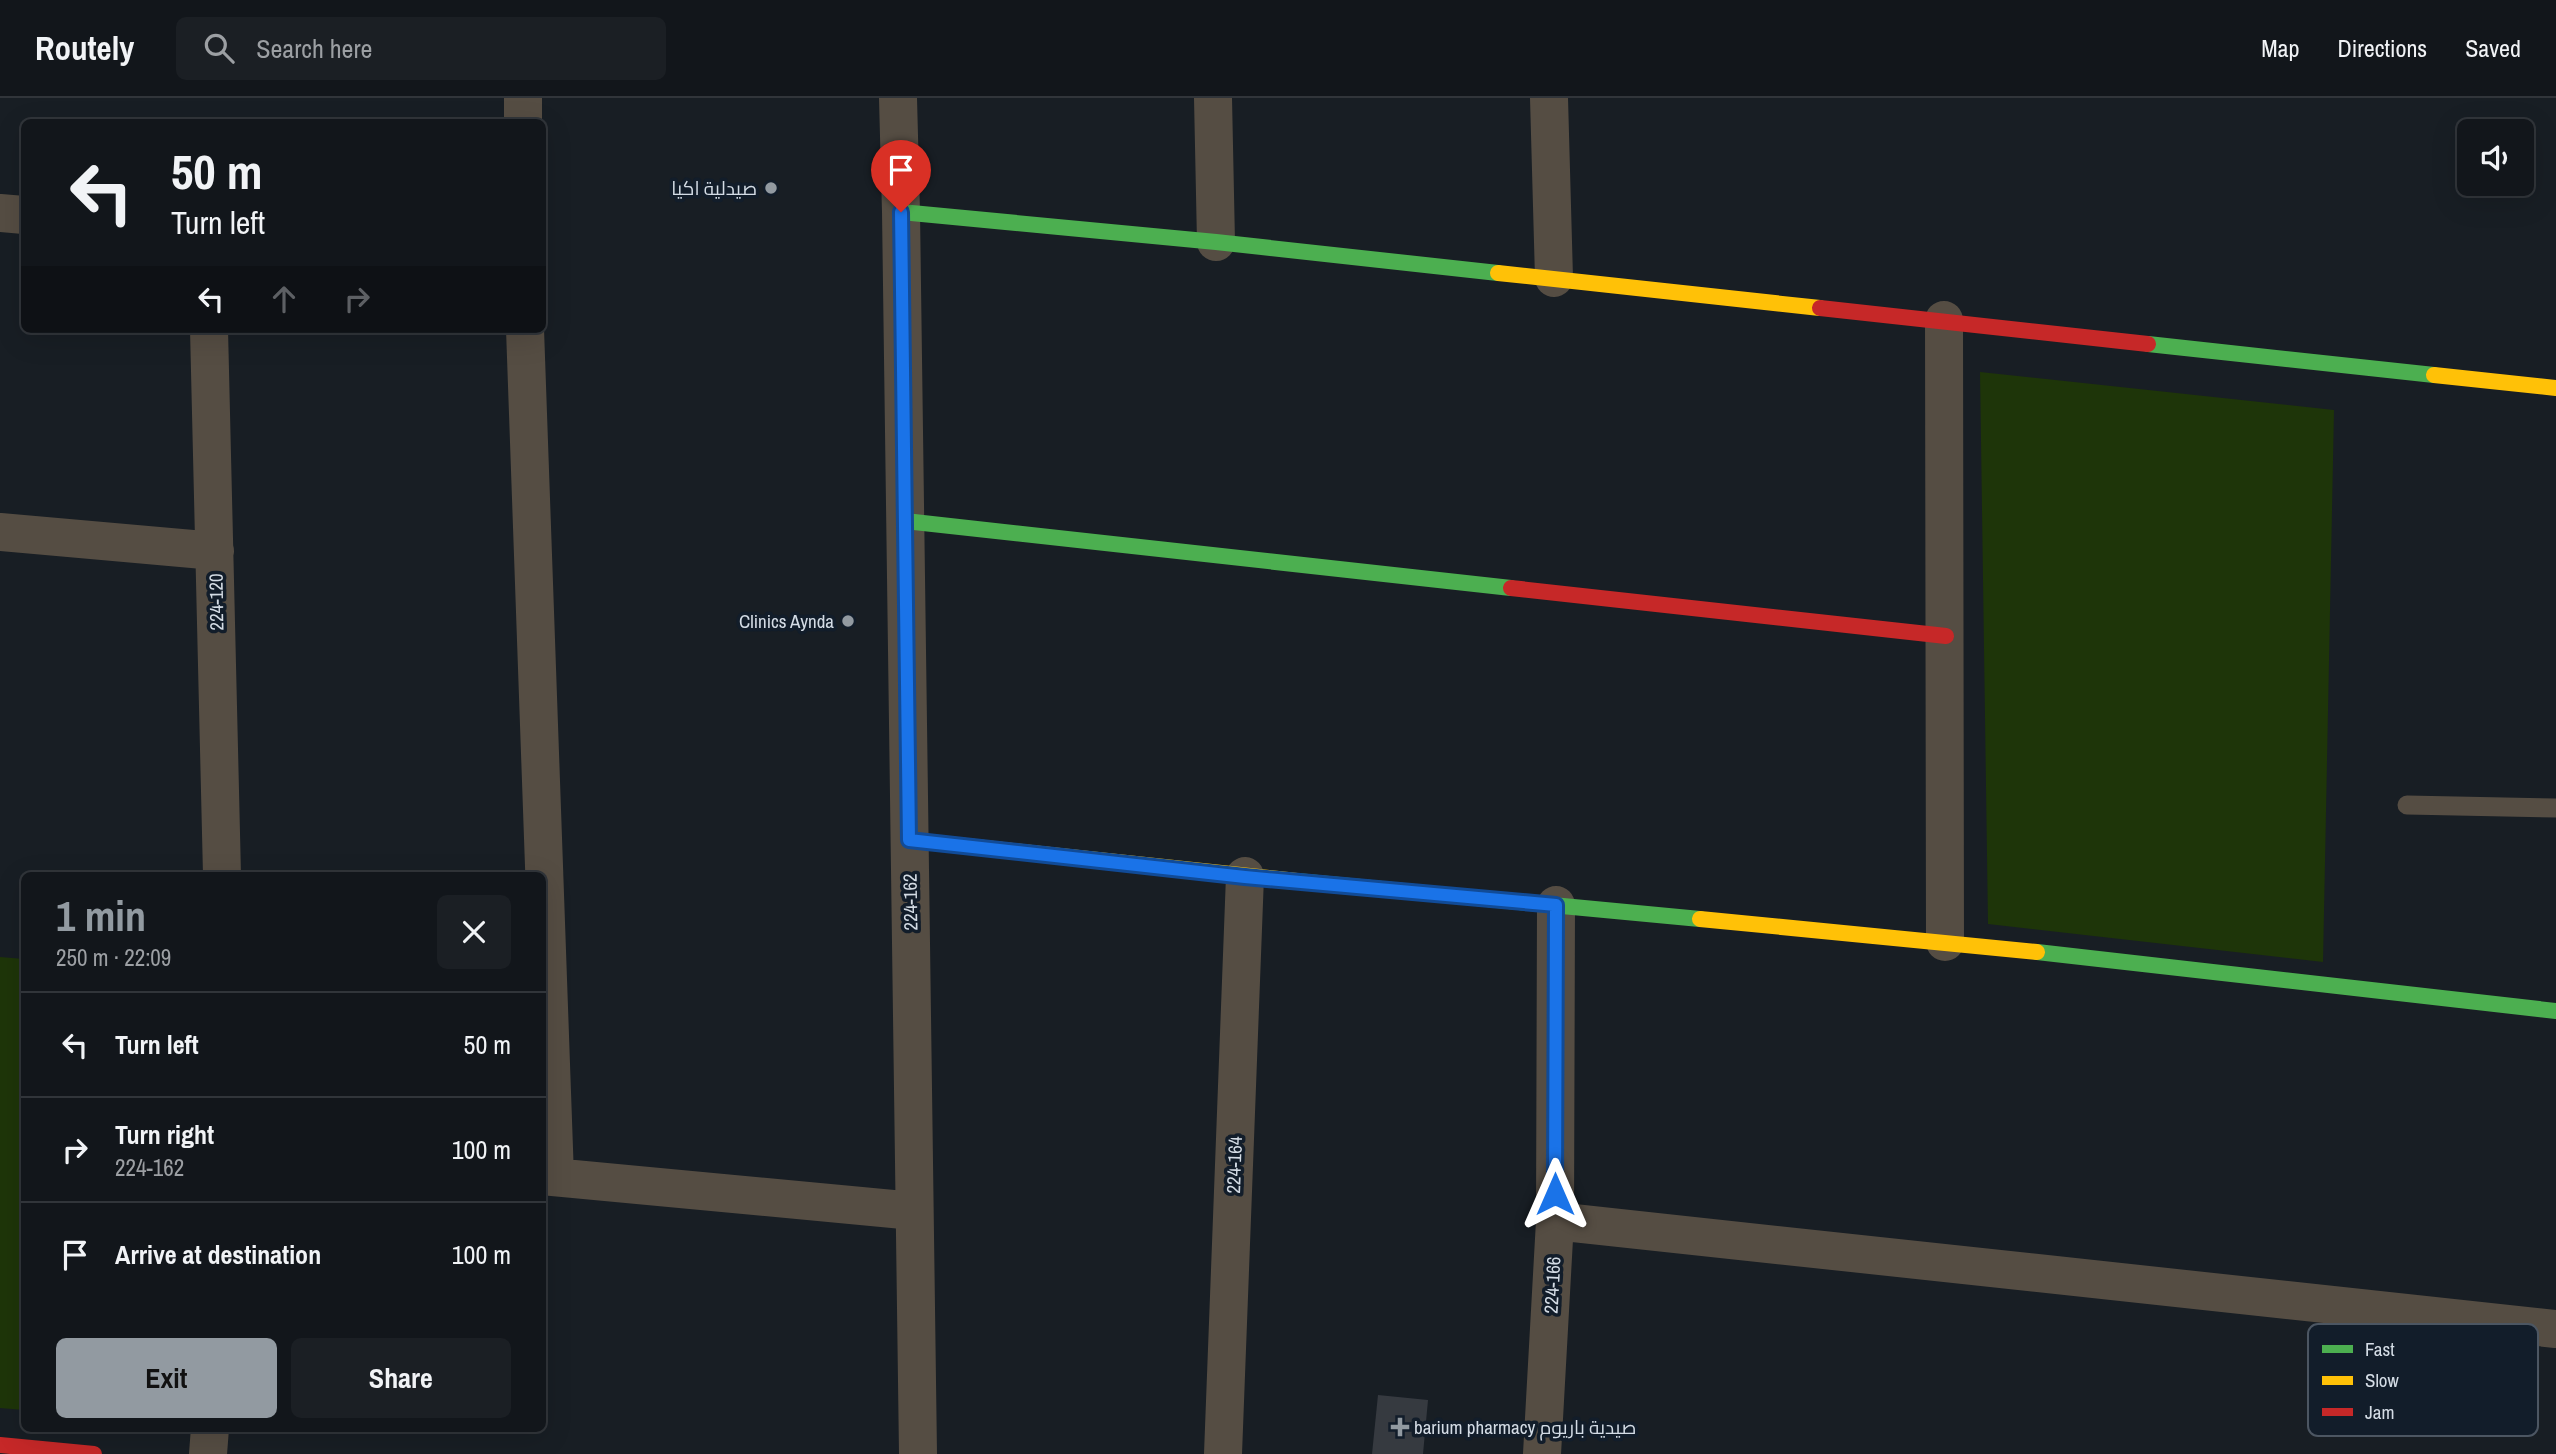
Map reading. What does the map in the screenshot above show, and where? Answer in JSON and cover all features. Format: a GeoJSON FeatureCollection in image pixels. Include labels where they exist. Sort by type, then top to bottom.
{"type":"FeatureCollection","features":[{"type":"Feature","properties":{"kind":"street"},"geometry":{"type":"LineString","coordinates":[[523,98],[523,119]]}},
{"type":"Feature","properties":{"kind":"street","name":"224-162"},"geometry":{"type":"LineString","coordinates":[[898,98],[918,1454]]}},
{"type":"Feature","properties":{"kind":"street"},"geometry":{"type":"LineString","coordinates":[[1213,98],[1216,242]]}},
{"type":"Feature","properties":{"kind":"street"},"geometry":{"type":"LineString","coordinates":[[1549,98],[1554,278]]}},
{"type":"Feature","properties":{"kind":"street"},"geometry":{"type":"LineString","coordinates":[[901,212],[1216,242],[2556,388]]}},
{"type":"Feature","properties":{"kind":"street"},"geometry":{"type":"LineString","coordinates":[[0,213],[21,215]]}},
{"type":"Feature","properties":{"kind":"street"},"geometry":{"type":"LineString","coordinates":[[1944,320],[1945,942]]}},
{"type":"Feature","properties":{"kind":"street","name":"224-120"},"geometry":{"type":"LineString","coordinates":[[209,333],[222,872]]}},
{"type":"Feature","properties":{"kind":"street"},"geometry":{"type":"LineString","coordinates":[[525,333],[540,872]]}},
{"type":"Feature","properties":{"kind":"street"},"geometry":{"type":"LineString","coordinates":[[905,521],[1946,636]]}},
{"type":"Feature","properties":{"kind":"street"},"geometry":{"type":"LineString","coordinates":[[0,532],[215,551]]}},
{"type":"Feature","properties":{"kind":"street"},"geometry":{"type":"LineString","coordinates":[[909,840],[1245,877],[1945,942],[2556,1011]]}},
{"type":"Feature","properties":{"kind":"street","name":"224-164"},"geometry":{"type":"LineString","coordinates":[[1223,1454],[1245,877]]}},
{"type":"Feature","properties":{"kind":"street","name":"224-166"},"geometry":{"type":"LineString","coordinates":[[1542,1454],[1555,1220],[1556,905]]}},
{"type":"Feature","properties":{"kind":"street"},"geometry":{"type":"LineString","coordinates":[[546,1070],[549,1176],[914,1211]]}},
{"type":"Feature","properties":{"kind":"street"},"geometry":{"type":"LineString","coordinates":[[1555,1220],[2510,1324]]}},
{"type":"Feature","properties":{"kind":"street"},"geometry":{"type":"LineString","coordinates":[[2538,1327],[2556,1329]]}},
{"type":"Feature","properties":{"kind":"street"},"geometry":{"type":"LineString","coordinates":[[208,1454],[210,1432]]}},
{"type":"Feature","properties":{"kind":"street"},"geometry":{"type":"LineString","coordinates":[[0,1445],[94,1454]]}},
{"type":"Feature","properties":{"kind":"lane"},"geometry":{"type":"LineString","coordinates":[[2407,805],[2556,808]]}},
{"type":"Feature","properties":{"kind":"green space"},"geometry":{"type":"Polygon","coordinates":[[[1980,372],[2334,410],[2323,962],[1988,924],[1980,372]]]}},
{"type":"Feature","properties":{"kind":"green space"},"geometry":{"type":"Polygon","coordinates":[[[0,957],[21,959],[21,1410],[0,1408],[0,957]]]}},
{"type":"Feature","properties":{"kind":"building","name":"barium pharmacy صيدية باريوم"},"geometry":{"type":"Polygon","coordinates":[[[1378,1395],[1428,1400],[1423,1454],[1372,1454],[1378,1395]]]}},
{"type":"Feature","properties":{"kind":"traffic: fast"},"geometry":{"type":"LineString","coordinates":[[901,212],[1216,242],[1498,273]]}},
{"type":"Feature","properties":{"kind":"traffic: fast"},"geometry":{"type":"LineString","coordinates":[[2148,344],[2434,375]]}},
{"type":"Feature","properties":{"kind":"traffic: fast"},"geometry":{"type":"LineString","coordinates":[[905,521],[1511,588]]}},
{"type":"Feature","properties":{"kind":"traffic: fast"},"geometry":{"type":"LineString","coordinates":[[1297,881],[1700,919]]}},
{"type":"Feature","properties":{"kind":"traffic: fast"},"geometry":{"type":"LineString","coordinates":[[2037,952],[2556,1011]]}},
{"type":"Feature","properties":{"kind":"traffic: slow"},"geometry":{"type":"LineString","coordinates":[[1498,273],[1820,308]]}},
{"type":"Feature","properties":{"kind":"traffic: slow"},"geometry":{"type":"LineString","coordinates":[[2434,375],[2556,388]]}},
{"type":"Feature","properties":{"kind":"traffic: slow"},"geometry":{"type":"LineString","coordinates":[[909,840],[1297,881]]}},
{"type":"Feature","properties":{"kind":"traffic: slow"},"geometry":{"type":"LineString","coordinates":[[1700,919],[2037,952]]}},
{"type":"Feature","properties":{"kind":"traffic: jam"},"geometry":{"type":"LineString","coordinates":[[1820,308],[2148,344]]}},
{"type":"Feature","properties":{"kind":"traffic: jam"},"geometry":{"type":"LineString","coordinates":[[1511,588],[1946,636]]}},
{"type":"Feature","properties":{"kind":"traffic: jam"},"geometry":{"type":"LineString","coordinates":[[0,1445],[94,1454]]}},
{"type":"Feature","properties":{"kind":"place","name":"صيدلية اكيا"},"geometry":{"type":"Point","coordinates":[771,188]}},
{"type":"Feature","properties":{"kind":"place","name":"Clinics Aynda"},"geometry":{"type":"Point","coordinates":[848,621]}},
{"type":"Feature","properties":{"kind":"place","name":"barium pharmacy صيدية باريوم"},"geometry":{"type":"Point","coordinates":[1400,1427]}},
{"type":"Feature","properties":{"kind":"route"},"geometry":{"type":"LineString","coordinates":[[901,212],[909,840],[1245,877],[1556,905],[1555,1194]]}}]}
